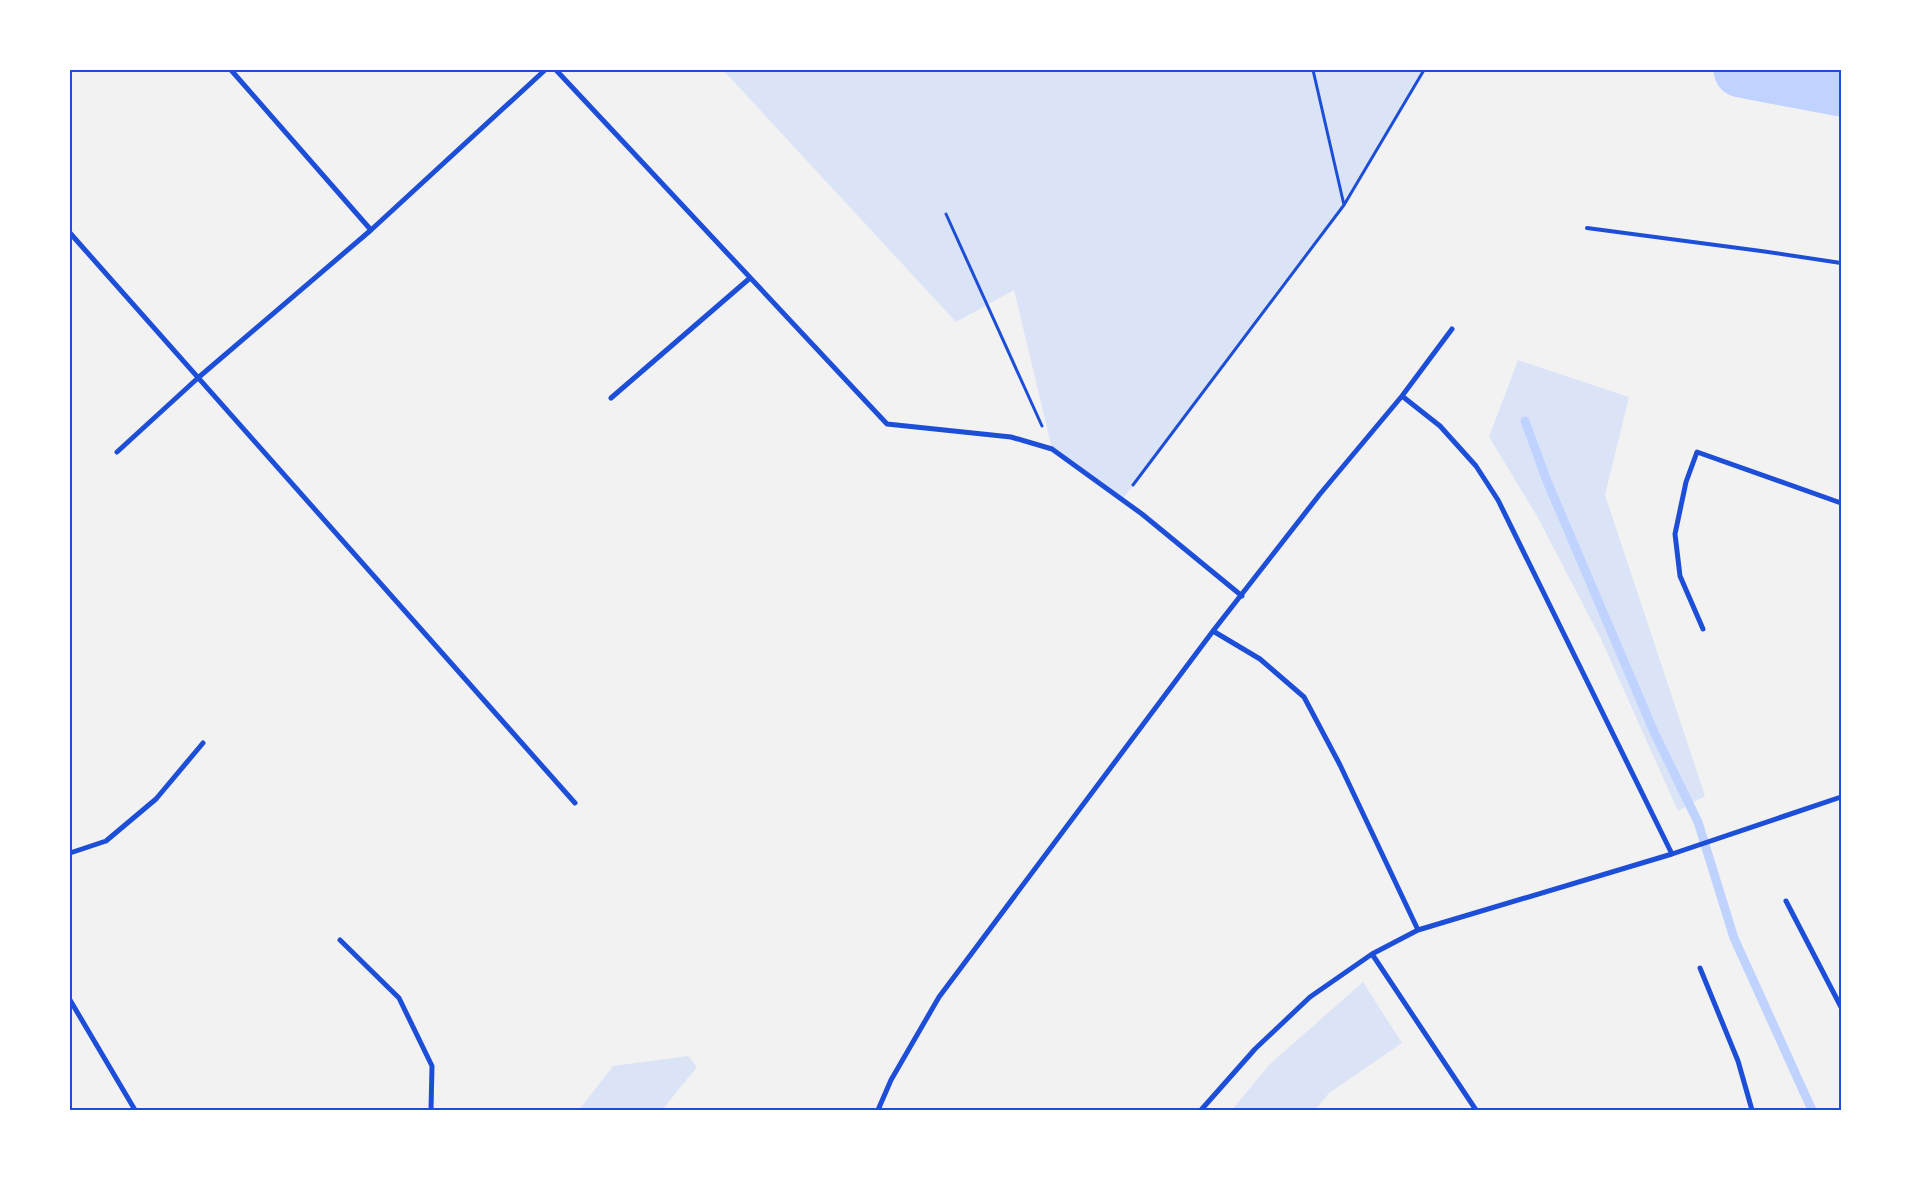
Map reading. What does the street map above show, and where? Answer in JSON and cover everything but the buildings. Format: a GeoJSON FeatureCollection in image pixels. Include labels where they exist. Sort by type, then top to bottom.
{"type":"FeatureCollection","features":[{"type":"Feature","properties":{"kind":"street"},"geometry":{"type":"LineString","coordinates":[[231,70],[370,230]]}},
{"type":"Feature","properties":{"kind":"street"},"geometry":{"type":"LineString","coordinates":[[117,452],[199,377],[370,230],[545,70]]}},
{"type":"Feature","properties":{"kind":"street"},"geometry":{"type":"LineString","coordinates":[[556,70],[887,424],[1010,437],[1052,449],[1142,514],[1242,596]]}},
{"type":"Feature","properties":{"kind":"street"},"geometry":{"type":"LineString","coordinates":[[70,233],[575,803]]}},
{"type":"Feature","properties":{"kind":"street"},"geometry":{"type":"LineString","coordinates":[[611,398],[750,278]]}},
{"type":"Feature","properties":{"kind":"street"},"geometry":{"type":"LineString","coordinates":[[878,1110],[891,1080],[939,997],[1213,632],[1320,494],[1402,396],[1452,330]]}},
{"type":"Feature","properties":{"kind":"street"},"geometry":{"type":"LineString","coordinates":[[1402,396],[1440,426],[1476,466],[1498,500],[1672,854]]}},
{"type":"Feature","properties":{"kind":"street"},"geometry":{"type":"LineString","coordinates":[[1703,629],[1680,576],[1674,534],[1686,482],[1697,452],[1841,503]]}},
{"type":"Feature","properties":{"kind":"street"},"geometry":{"type":"LineString","coordinates":[[1213,632],[1260,659],[1304,697],[1340,765],[1418,930]]}},
{"type":"Feature","properties":{"kind":"street"},"geometry":{"type":"LineString","coordinates":[[70,853],[106,841],[156,799],[203,743]]}},
{"type":"Feature","properties":{"kind":"street"},"geometry":{"type":"LineString","coordinates":[[1201,1110],[1255,1049],[1310,997],[1372,954],[1418,930],[1672,854],[1841,797]]}},
{"type":"Feature","properties":{"kind":"street"},"geometry":{"type":"LineString","coordinates":[[1786,901],[1841,1007]]}},
{"type":"Feature","properties":{"kind":"street"},"geometry":{"type":"LineString","coordinates":[[340,940],[399,998],[432,1066],[431,1110]]}},
{"type":"Feature","properties":{"kind":"street"},"geometry":{"type":"LineString","coordinates":[[1372,954],[1476,1110]]}},
{"type":"Feature","properties":{"kind":"street"},"geometry":{"type":"LineString","coordinates":[[1700,968],[1738,1061],[1752,1110]]}},
{"type":"Feature","properties":{"kind":"street"},"geometry":{"type":"LineString","coordinates":[[70,1000],[135,1110]]}},
{"type":"Feature","properties":{"kind":"lane"},"geometry":{"type":"LineString","coordinates":[[1587,228],[1841,263]]}},
{"type":"Feature","properties":{"kind":"path"},"geometry":{"type":"LineString","coordinates":[[1313,70],[1344,206]]}},
{"type":"Feature","properties":{"kind":"path"},"geometry":{"type":"LineString","coordinates":[[1122,500],[1344,206],[1424,70]]}},
{"type":"Feature","properties":{"kind":"path"},"geometry":{"type":"LineString","coordinates":[[946,214],[1052,449]]}},
{"type":"Feature","properties":{"kind":"shaded area"},"geometry":{"type":"Polygon","coordinates":[[[723,70],[1424,70],[1344,205],[1122,500],[1052,449],[1014,290],[956,322],[723,70]]]}},
{"type":"Feature","properties":{"kind":"shaded area"},"geometry":{"type":"Polygon","coordinates":[[[1518,360],[1629,397],[1605,495],[1705,796],[1678,811],[1601,639],[1537,516],[1489,437],[1518,360]]]}},
{"type":"Feature","properties":{"kind":"shaded area"},"geometry":{"type":"Polygon","coordinates":[[[1363,982],[1402,1043],[1329,1093],[1315,1110],[1232,1110],[1269,1065],[1363,982]]]}},
{"type":"Feature","properties":{"kind":"shaded area"},"geometry":{"type":"Polygon","coordinates":[[[688,1056],[697,1067],[662,1110],[579,1110],[613,1066],[688,1056]]]}},
{"type":"Feature","properties":{"kind":"waterway"},"geometry":{"type":"LineString","coordinates":[[1741,70],[1841,89]]}},
{"type":"Feature","properties":{"kind":"waterway"},"geometry":{"type":"LineString","coordinates":[[1525,421],[1547,481],[1654,732],[1698,822],[1734,938],[1812,1110]]}}]}
